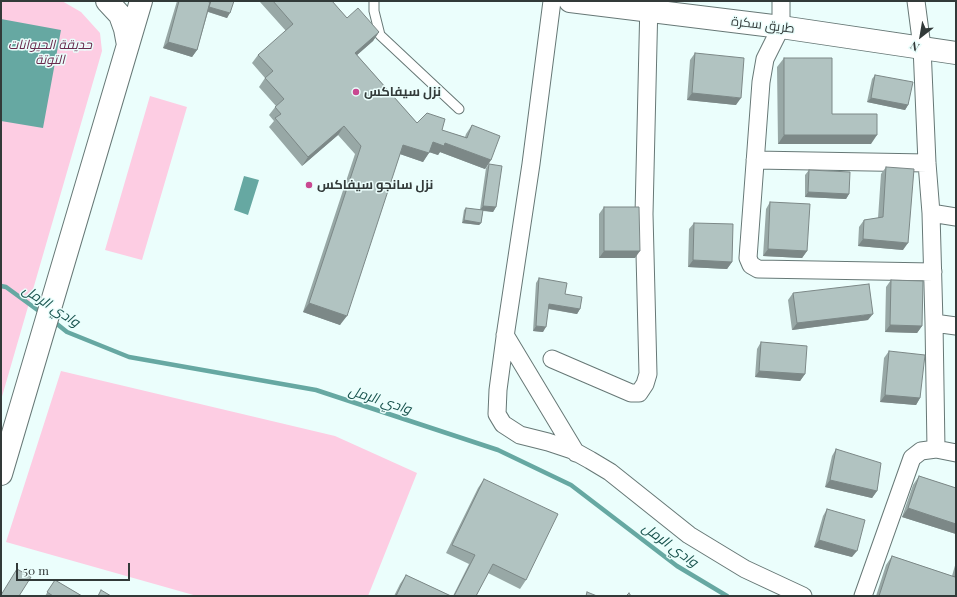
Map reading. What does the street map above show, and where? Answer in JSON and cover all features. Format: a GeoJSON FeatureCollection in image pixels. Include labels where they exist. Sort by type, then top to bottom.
{"type":"FeatureCollection","features":[{"type":"Feature","properties":{"kind":"street"},"geometry":{"type":"LineString","coordinates":[[106,1],[120,15],[125,29],[128,45]]}},
{"type":"Feature","properties":{"kind":"street"},"geometry":{"type":"LineString","coordinates":[[1,474],[141,1]]}},
{"type":"Feature","properties":{"kind":"street"},"geometry":{"type":"LineString","coordinates":[[552,1],[533,149],[505,335],[498,390],[497,414],[503,424],[520,435],[548,442],[576,453],[610,472],[688,535],[746,569],[803,596]]}},
{"type":"Feature","properties":{"kind":"street","name":"طريق سكرة"},"geometry":{"type":"LineString","coordinates":[[570,1],[649,6],[956,53]]}},
{"type":"Feature","properties":{"kind":"street"},"geometry":{"type":"LineString","coordinates":[[781,1],[781,27],[765,59],[761,82],[748,258],[751,265],[758,269],[933,272]]}},
{"type":"Feature","properties":{"kind":"street"},"geometry":{"type":"LineString","coordinates":[[916,1],[922,47],[927,163],[931,213],[936,449]]}},
{"type":"Feature","properties":{"kind":"street"},"geometry":{"type":"LineString","coordinates":[[552,359],[631,393],[639,392],[645,384],[648,374],[644,214],[649,6]]}},
{"type":"Feature","properties":{"kind":"street"},"geometry":{"type":"LineString","coordinates":[[755,160],[927,163]]}},
{"type":"Feature","properties":{"kind":"street"},"geometry":{"type":"LineString","coordinates":[[931,213],[956,217]]}},
{"type":"Feature","properties":{"kind":"street"},"geometry":{"type":"LineString","coordinates":[[934,323],[956,326]]}},
{"type":"Feature","properties":{"kind":"street"},"geometry":{"type":"LineString","coordinates":[[505,335],[576,453]]}},
{"type":"Feature","properties":{"kind":"street"},"geometry":{"type":"LineString","coordinates":[[863,596],[912,458],[920,451],[936,449],[956,453]]}},
{"type":"Feature","properties":{"kind":"lane"},"geometry":{"type":"LineString","coordinates":[[374,1],[374,11],[380,35],[459,109]]}},
{"type":"Feature","properties":{"kind":"green space","name":"حديقة الحيوانات التوتة"},"geometry":{"type":"Polygon","coordinates":[[[1,1],[62,1],[81,12],[100,33],[102,51],[1,400],[1,1]]]}},
{"type":"Feature","properties":{"kind":"green space"},"geometry":{"type":"Polygon","coordinates":[[[150,96],[187,107],[142,260],[105,250],[150,96]]]}},
{"type":"Feature","properties":{"kind":"green space"},"geometry":{"type":"Polygon","coordinates":[[[61,371],[335,436],[417,473],[368,596],[197,596],[6,542],[61,371]]]}},
{"type":"Feature","properties":{"kind":"water"},"geometry":{"type":"Polygon","coordinates":[[[1,19],[61,30],[43,128],[1,121],[1,19]]]}},
{"type":"Feature","properties":{"kind":"water"},"geometry":{"type":"Polygon","coordinates":[[[244,176],[259,180],[248,215],[234,210],[244,176]]]}},
{"type":"Feature","properties":{"kind":"building"},"geometry":{"type":"Polygon","coordinates":[[[179,1],[210,2],[197,50],[168,42],[179,1]]]}},
{"type":"Feature","properties":{"kind":"building"},"geometry":{"type":"Polygon","coordinates":[[[211,1],[234,1],[230,13],[209,7],[211,1]]]}},
{"type":"Feature","properties":{"kind":"building"},"geometry":{"type":"Polygon","coordinates":[[[273,1],[332,1],[347,18],[358,8],[379,32],[355,53],[417,123],[427,113],[445,119],[442,130],[467,138],[472,125],[500,136],[491,160],[445,143],[444,146],[433,142],[429,153],[403,145],[347,316],[309,303],[361,146],[344,126],[308,157],[275,118],[281,114],[275,107],[284,99],[265,78],[273,71],[258,55],[293,24],[273,1]]]}},
{"type":"Feature","properties":{"kind":"building"},"geometry":{"type":"Polygon","coordinates":[[[695,53],[744,58],[741,98],[692,93],[695,53]]]}},
{"type":"Feature","properties":{"kind":"building"},"geometry":{"type":"Polygon","coordinates":[[[784,58],[832,58],[832,114],[877,114],[877,135],[784,135],[784,58]]]}},
{"type":"Feature","properties":{"kind":"building"},"geometry":{"type":"Polygon","coordinates":[[[875,75],[913,82],[908,105],[871,98],[875,75]]]}},
{"type":"Feature","properties":{"kind":"building"},"geometry":{"type":"Polygon","coordinates":[[[489,164],[502,166],[496,207],[483,206],[489,164]]]}},
{"type":"Feature","properties":{"kind":"building"},"geometry":{"type":"Polygon","coordinates":[[[886,167],[914,169],[908,243],[863,239],[864,220],[883,217],[886,167]]]}},
{"type":"Feature","properties":{"kind":"building"},"geometry":{"type":"Polygon","coordinates":[[[809,170],[850,172],[849,194],[808,192],[809,170]]]}},
{"type":"Feature","properties":{"kind":"building"},"geometry":{"type":"Polygon","coordinates":[[[770,202],[810,204],[807,251],[768,249],[770,202]]]}},
{"type":"Feature","properties":{"kind":"building"},"geometry":{"type":"Polygon","coordinates":[[[604,207],[639,207],[640,251],[604,251],[604,207]]]}},
{"type":"Feature","properties":{"kind":"building"},"geometry":{"type":"Polygon","coordinates":[[[466,208],[483,210],[481,223],[464,220],[466,208]]]}},
{"type":"Feature","properties":{"kind":"building"},"geometry":{"type":"Polygon","coordinates":[[[694,223],[733,224],[732,262],[693,260],[694,223]]]}},
{"type":"Feature","properties":{"kind":"building"},"geometry":{"type":"Polygon","coordinates":[[[539,278],[567,283],[565,294],[582,297],[580,309],[549,304],[546,327],[536,326],[539,278]]]}},
{"type":"Feature","properties":{"kind":"building"},"geometry":{"type":"Polygon","coordinates":[[[891,280],[923,281],[922,326],[890,325],[891,280]]]}},
{"type":"Feature","properties":{"kind":"building"},"geometry":{"type":"Polygon","coordinates":[[[869,284],[873,314],[797,323],[793,293],[869,284]]]}},
{"type":"Feature","properties":{"kind":"building"},"geometry":{"type":"Polygon","coordinates":[[[761,342],[807,346],[805,374],[759,371],[761,342]]]}},
{"type":"Feature","properties":{"kind":"building"},"geometry":{"type":"Polygon","coordinates":[[[889,351],[925,355],[920,398],[885,395],[889,351]]]}},
{"type":"Feature","properties":{"kind":"building"},"geometry":{"type":"Polygon","coordinates":[[[836,449],[881,463],[877,491],[830,480],[836,449]]]}},
{"type":"Feature","properties":{"kind":"building"},"geometry":{"type":"Polygon","coordinates":[[[919,476],[956,488],[956,524],[908,508],[919,476]]]}},
{"type":"Feature","properties":{"kind":"building"},"geometry":{"type":"Polygon","coordinates":[[[484,479],[558,514],[526,580],[493,564],[476,596],[454,596],[475,555],[452,545],[484,479]]]}},
{"type":"Feature","properties":{"kind":"building"},"geometry":{"type":"Polygon","coordinates":[[[827,509],[865,520],[857,551],[819,540],[827,509]]]}},
{"type":"Feature","properties":{"kind":"building"},"geometry":{"type":"Polygon","coordinates":[[[892,556],[955,577],[956,573],[956,596],[879,596],[892,556]]]}},
{"type":"Feature","properties":{"kind":"building"},"geometry":{"type":"Polygon","coordinates":[[[17,569],[31,577],[19,596],[1,596],[1,595],[17,569]]]}},
{"type":"Feature","properties":{"kind":"building"},"geometry":{"type":"Polygon","coordinates":[[[406,575],[451,596],[396,596],[406,575]]]}},
{"type":"Feature","properties":{"kind":"building"},"geometry":{"type":"Polygon","coordinates":[[[55,580],[82,596],[53,596],[47,592],[55,580]]]}},
{"type":"Feature","properties":{"kind":"building"},"geometry":{"type":"Polygon","coordinates":[[[101,590],[111,596],[98,596],[101,590]]]}},
{"type":"Feature","properties":{"kind":"building"},"geometry":{"type":"Polygon","coordinates":[[[587,592],[597,596],[586,596],[587,592]]]}},
{"type":"Feature","properties":{"kind":"waterway","name":"وادي الرمل"},"geometry":{"type":"LineString","coordinates":[[1,286],[6,287],[43,314]]}},
{"type":"Feature","properties":{"kind":"waterway","name":"وادي الرمل"},"geometry":{"type":"LineString","coordinates":[[52,320],[67,332],[129,357],[316,390],[498,450],[571,485],[677,566],[727,596]]}},
{"type":"Feature","properties":{"kind":"place","name":"نزل سيفاكس"},"geometry":{"type":"Point","coordinates":[356,92]}},
{"type":"Feature","properties":{"kind":"place","name":"نزل سانجو سيفاكس"},"geometry":{"type":"Point","coordinates":[309,185]}}]}
